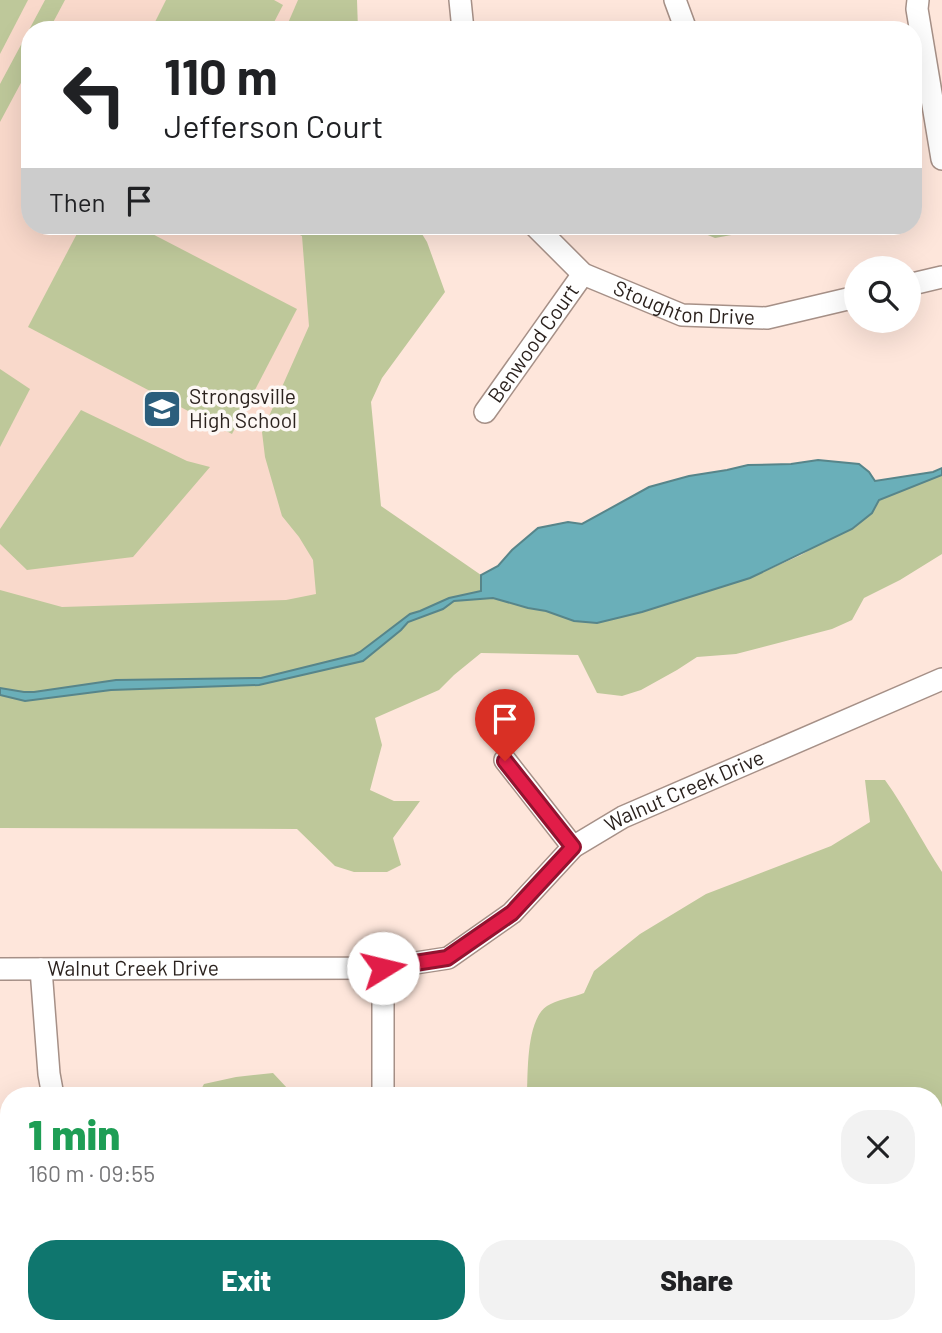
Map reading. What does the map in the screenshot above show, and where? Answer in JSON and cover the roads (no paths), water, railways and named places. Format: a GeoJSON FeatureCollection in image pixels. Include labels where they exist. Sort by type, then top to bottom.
{"type":"FeatureCollection","features":[{"type":"Feature","properties":{"kind":"street"},"geometry":{"type":"LineString","coordinates":[[460,0],[462,21]]}},
{"type":"Feature","properties":{"kind":"street"},"geometry":{"type":"LineString","coordinates":[[676,0],[683,21]]}},
{"type":"Feature","properties":{"kind":"street"},"geometry":{"type":"LineString","coordinates":[[918,0],[920,21]]}},
{"type":"Feature","properties":{"kind":"street"},"geometry":{"type":"LineString","coordinates":[[922,31],[937,98],[942,159]]}},
{"type":"Feature","properties":{"kind":"street","name":"Stoughton Drive"},"geometry":{"type":"LineString","coordinates":[[544,235],[583,274],[682,315],[767,318],[844,300]]}},
{"type":"Feature","properties":{"kind":"street","name":"Benwood Court"},"geometry":{"type":"LineString","coordinates":[[485,412],[583,274]]}},
{"type":"Feature","properties":{"kind":"street"},"geometry":{"type":"LineString","coordinates":[[921,282],[942,277]]}},
{"type":"Feature","properties":{"kind":"street","name":"Walnut Creek Drive"},"geometry":{"type":"LineString","coordinates":[[0,969],[383,968],[447,958],[512,913],[573,847],[623,817],[942,679]]}},
{"type":"Feature","properties":{"kind":"street"},"geometry":{"type":"LineString","coordinates":[[505,761],[573,847]]}},
{"type":"Feature","properties":{"kind":"street"},"geometry":{"type":"LineString","coordinates":[[383,968],[383,1087]]}},
{"type":"Feature","properties":{"kind":"street"},"geometry":{"type":"LineString","coordinates":[[41,969],[51,1087]]}},
{"type":"Feature","properties":{"kind":"water"},"geometry":{"type":"Polygon","coordinates":[[[818,460],[859,464],[875,481],[933,472],[942,468],[942,475],[879,500],[872,513],[852,529],[750,578],[642,612],[597,623],[574,621],[493,598],[454,601],[443,609],[408,622],[363,661],[259,685],[111,690],[25,701],[0,695],[0,688],[34,692],[116,680],[261,678],[354,655],[410,614],[449,598],[481,591],[481,575],[498,566],[538,528],[568,522],[582,524],[649,487],[689,476],[748,465],[818,460]]]}},
{"type":"Feature","properties":{"kind":"place","name":"Strongsville High School"},"geometry":{"type":"Point","coordinates":[162,409]}}]}
